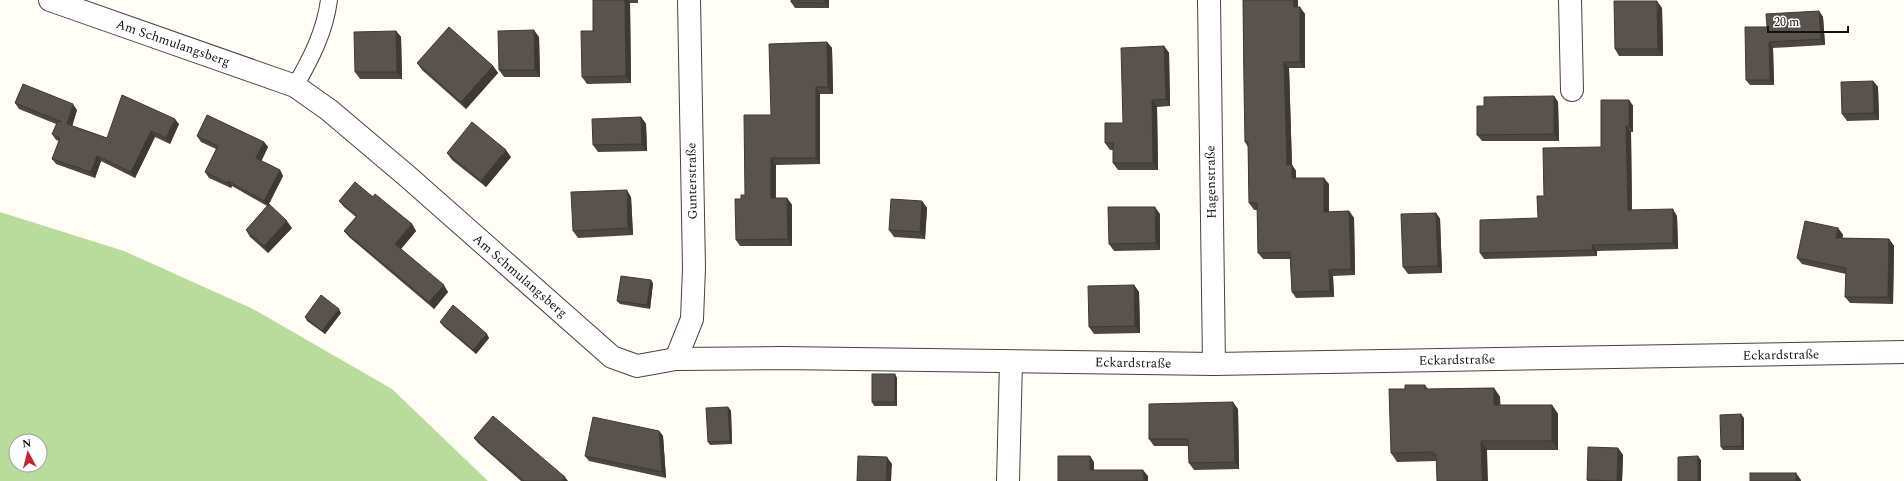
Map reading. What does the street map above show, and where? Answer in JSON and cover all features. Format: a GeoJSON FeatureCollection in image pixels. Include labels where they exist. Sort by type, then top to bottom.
{"type":"FeatureCollection","features":[{"type":"Feature","properties":{"kind":"street","name":"Am Schmulangsberg"},"geometry":{"type":"LineString","coordinates":[[50,0],[296,86],[329,110],[407,176],[612,357],[637,366],[676,359],[782,358]]}},
{"type":"Feature","properties":{"kind":"street","name":"Gunterstraße"},"geometry":{"type":"LineString","coordinates":[[676,359],[692,319],[693,290],[689,0]]}},
{"type":"Feature","properties":{"kind":"street","name":"Hagenstraße"},"geometry":{"type":"LineString","coordinates":[[1209,0],[1214,364]]}},
{"type":"Feature","properties":{"kind":"street"},"geometry":{"type":"LineString","coordinates":[[1570,0],[1572,90]]}},
{"type":"Feature","properties":{"kind":"street","name":"Eckardstraße"},"geometry":{"type":"LineString","coordinates":[[782,358],[1214,364],[1904,352]]}},
{"type":"Feature","properties":{"kind":"street"},"geometry":{"type":"LineString","coordinates":[[1008,481],[1011,362]]}},
{"type":"Feature","properties":{"kind":"lane"},"geometry":{"type":"LineString","coordinates":[[296,86],[311,59],[327,17],[329,0]]}},
{"type":"Feature","properties":{"kind":"green space"},"geometry":{"type":"Polygon","coordinates":[[[0,212],[124,251],[253,309],[392,389],[488,481],[0,481],[0,212]]]}},
{"type":"Feature","properties":{"kind":"building"},"geometry":{"type":"Polygon","coordinates":[[[593,0],[625,0],[626,76],[582,77],[581,31],[593,31],[593,0]]]}},
{"type":"Feature","properties":{"kind":"building"},"geometry":{"type":"Polygon","coordinates":[[[791,0],[825,0],[825,3],[791,2],[791,0]]]}},
{"type":"Feature","properties":{"kind":"building"},"geometry":{"type":"Polygon","coordinates":[[[1243,0],[1293,0],[1294,7],[1300,7],[1300,62],[1284,62],[1287,165],[1292,165],[1292,178],[1324,178],[1324,212],[1349,211],[1351,269],[1329,270],[1330,291],[1292,292],[1290,252],[1258,253],[1257,203],[1249,203],[1248,142],[1245,142],[1243,0]]]}},
{"type":"Feature","properties":{"kind":"building"},"geometry":{"type":"Polygon","coordinates":[[[1614,1],[1657,1],[1658,49],[1615,49],[1614,1]]]}},
{"type":"Feature","properties":{"kind":"building"},"geometry":{"type":"Polygon","coordinates":[[[1819,11],[1821,39],[1769,42],[1770,80],[1746,80],[1745,27],[1767,27],[1766,14],[1819,11]]]}},
{"type":"Feature","properties":{"kind":"building"},"geometry":{"type":"Polygon","coordinates":[[[449,27],[493,66],[461,102],[417,63],[449,27]]]}},
{"type":"Feature","properties":{"kind":"building"},"geometry":{"type":"Polygon","coordinates":[[[534,30],[535,70],[499,70],[498,31],[534,30]]]}},
{"type":"Feature","properties":{"kind":"building"},"geometry":{"type":"Polygon","coordinates":[[[396,31],[397,72],[355,72],[354,32],[396,31]]]}},
{"type":"Feature","properties":{"kind":"building"},"geometry":{"type":"Polygon","coordinates":[[[827,42],[828,87],[816,87],[816,158],[771,158],[771,198],[787,198],[788,239],[736,240],[735,199],[741,199],[741,195],[745,195],[744,115],[771,115],[769,44],[827,42]]]}},
{"type":"Feature","properties":{"kind":"building"},"geometry":{"type":"Polygon","coordinates":[[[1164,46],[1166,99],[1152,100],[1153,163],[1113,163],[1113,143],[1105,143],[1105,123],[1123,123],[1121,48],[1164,46]]]}},
{"type":"Feature","properties":{"kind":"building"},"geometry":{"type":"Polygon","coordinates":[[[1873,81],[1874,113],[1842,114],[1841,82],[1873,81]]]}},
{"type":"Feature","properties":{"kind":"building"},"geometry":{"type":"Polygon","coordinates":[[[23,84],[73,104],[67,124],[107,138],[122,95],[175,119],[166,138],[151,131],[131,172],[97,156],[91,172],[52,159],[60,138],[52,134],[58,121],[62,122],[15,103],[23,84]]]}},
{"type":"Feature","properties":{"kind":"building"},"geometry":{"type":"Polygon","coordinates":[[[1554,96],[1554,134],[1477,135],[1477,106],[1484,106],[1484,97],[1554,96]]]}},
{"type":"Feature","properties":{"kind":"building"},"geometry":{"type":"Polygon","coordinates":[[[1601,100],[1629,100],[1629,126],[1626,126],[1628,210],[1673,209],[1673,243],[1592,245],[1593,250],[1480,253],[1480,220],[1538,218],[1537,196],[1544,196],[1543,148],[1601,147],[1601,100]]]}},
{"type":"Feature","properties":{"kind":"building"},"geometry":{"type":"Polygon","coordinates":[[[207,115],[264,142],[256,158],[280,170],[264,201],[228,181],[227,183],[205,172],[218,146],[197,136],[207,115]]]}},
{"type":"Feature","properties":{"kind":"building"},"geometry":{"type":"Polygon","coordinates":[[[641,117],[642,144],[593,145],[592,119],[641,117]]]}},
{"type":"Feature","properties":{"kind":"building"},"geometry":{"type":"Polygon","coordinates":[[[472,122],[506,150],[481,181],[447,153],[472,122]]]}},
{"type":"Feature","properties":{"kind":"building"},"geometry":{"type":"Polygon","coordinates":[[[355,182],[373,197],[375,194],[412,224],[395,244],[444,285],[429,302],[344,231],[357,216],[339,201],[355,182]]]}},
{"type":"Feature","properties":{"kind":"building"},"geometry":{"type":"Polygon","coordinates":[[[627,190],[628,228],[573,231],[571,192],[627,190]]]}},
{"type":"Feature","properties":{"kind":"building"},"geometry":{"type":"Polygon","coordinates":[[[891,199],[922,201],[920,232],[889,230],[891,199]]]}},
{"type":"Feature","properties":{"kind":"building"},"geometry":{"type":"Polygon","coordinates":[[[269,204],[287,221],[264,246],[246,230],[269,204]]]}},
{"type":"Feature","properties":{"kind":"building"},"geometry":{"type":"Polygon","coordinates":[[[1108,207],[1155,207],[1156,243],[1109,244],[1108,207]]]}},
{"type":"Feature","properties":{"kind":"building"},"geometry":{"type":"Polygon","coordinates":[[[1436,213],[1438,266],[1403,267],[1401,214],[1436,213]]]}},
{"type":"Feature","properties":{"kind":"building"},"geometry":{"type":"Polygon","coordinates":[[[1805,221],[1838,228],[1836,238],[1889,239],[1888,297],[1845,297],[1846,268],[1797,258],[1805,221]]]}},
{"type":"Feature","properties":{"kind":"building"},"geometry":{"type":"Polygon","coordinates":[[[621,276],[651,280],[647,305],[617,301],[621,276]]]}},
{"type":"Feature","properties":{"kind":"building"},"geometry":{"type":"Polygon","coordinates":[[[1134,285],[1135,326],[1089,327],[1088,286],[1134,285]]]}},
{"type":"Feature","properties":{"kind":"building"},"geometry":{"type":"Polygon","coordinates":[[[321,295],[339,309],[322,331],[305,317],[321,295]]]}},
{"type":"Feature","properties":{"kind":"building"},"geometry":{"type":"Polygon","coordinates":[[[453,305],[487,334],[473,350],[440,322],[453,305]]]}},
{"type":"Feature","properties":{"kind":"building"},"geometry":{"type":"Polygon","coordinates":[[[872,374],[895,374],[895,402],[872,402],[872,374]]]}},
{"type":"Feature","properties":{"kind":"building"},"geometry":{"type":"Polygon","coordinates":[[[1405,385],[1425,385],[1425,389],[1494,388],[1494,405],[1552,405],[1552,441],[1481,441],[1482,481],[1437,481],[1436,454],[1433,455],[1433,452],[1391,453],[1389,389],[1405,389],[1405,385]]]}},
{"type":"Feature","properties":{"kind":"building"},"geometry":{"type":"Polygon","coordinates":[[[1233,402],[1235,462],[1189,463],[1188,439],[1149,439],[1149,404],[1233,402]]]}},
{"type":"Feature","properties":{"kind":"building"},"geometry":{"type":"Polygon","coordinates":[[[728,407],[730,441],[708,442],[706,408],[728,407]]]}},
{"type":"Feature","properties":{"kind":"building"},"geometry":{"type":"Polygon","coordinates":[[[1741,414],[1742,446],[1721,447],[1720,415],[1741,414]]]}},
{"type":"Feature","properties":{"kind":"building"},"geometry":{"type":"Polygon","coordinates":[[[493,416],[565,477],[562,481],[524,481],[474,438],[493,416]]]}},
{"type":"Feature","properties":{"kind":"building"},"geometry":{"type":"Polygon","coordinates":[[[593,417],[659,431],[662,472],[585,456],[593,417]]]}},
{"type":"Feature","properties":{"kind":"building"},"geometry":{"type":"Polygon","coordinates":[[[1588,447],[1618,448],[1617,481],[1587,480],[1588,447]]]}},
{"type":"Feature","properties":{"kind":"building"},"geometry":{"type":"Polygon","coordinates":[[[858,456],[887,457],[886,481],[857,481],[858,456]]]}},
{"type":"Feature","properties":{"kind":"building"},"geometry":{"type":"Polygon","coordinates":[[[1058,456],[1090,456],[1090,470],[1143,470],[1144,481],[1058,481],[1058,456]]]}},
{"type":"Feature","properties":{"kind":"building"},"geometry":{"type":"Polygon","coordinates":[[[1698,456],[1698,481],[1678,481],[1678,457],[1698,456]]]}},
{"type":"Feature","properties":{"kind":"building"},"geometry":{"type":"Polygon","coordinates":[[[1750,473],[1796,473],[1796,481],[1750,481],[1750,473]]]}}]}
